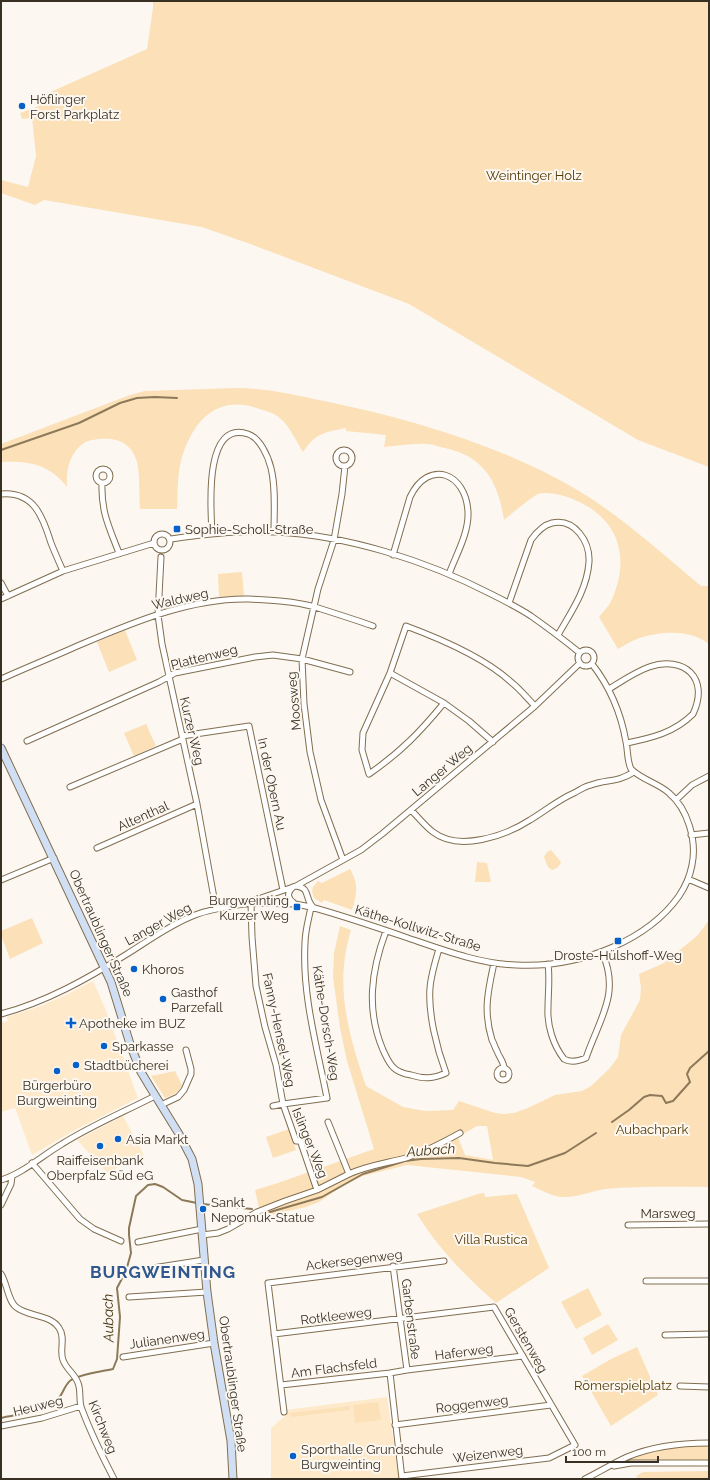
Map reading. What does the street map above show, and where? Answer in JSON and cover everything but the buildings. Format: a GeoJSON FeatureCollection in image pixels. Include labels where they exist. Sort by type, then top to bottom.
{"type":"FeatureCollection","features":[{"type":"Feature","properties":{"kind":"street"},"geometry":{"type":"LineString","coordinates":[[212,533],[210,491],[213,468],[222,444],[232,434],[239,433],[251,435],[258,441],[265,452],[271,468],[273,483],[274,532]]}},
{"type":"Feature","properties":{"kind":"street","name":"Moosweg"},"geometry":{"type":"LineString","coordinates":[[343,860],[321,800],[310,752],[304,704],[302,659],[313,607],[334,540],[345,466]]}},
{"type":"Feature","properties":{"kind":"street"},"geometry":{"type":"LineString","coordinates":[[393,555],[414,488],[429,476],[438,474],[446,475],[454,480],[461,488],[466,501],[468,514],[466,528],[449,574]]}},
{"type":"Feature","properties":{"kind":"street"},"geometry":{"type":"LineString","coordinates":[[102,483],[102,506],[105,519],[119,553]]}},
{"type":"Feature","properties":{"kind":"street"},"geometry":{"type":"LineString","coordinates":[[1,494],[16,495],[31,503],[38,510],[46,525],[63,571]]}},
{"type":"Feature","properties":{"kind":"street"},"geometry":{"type":"LineString","coordinates":[[509,603],[531,540],[538,532],[552,523],[568,524],[582,535],[587,546],[589,560],[584,588],[558,635]]}},
{"type":"Feature","properties":{"kind":"street"},"geometry":{"type":"LineString","coordinates":[[170,539],[212,533],[274,532],[334,540],[364,546],[449,574],[509,603],[558,635],[580,653]]}},
{"type":"Feature","properties":{"kind":"street"},"geometry":{"type":"LineString","coordinates":[[160,533],[168,535],[171,544],[164,550],[157,548],[154,543],[156,536],[160,533]]}},
{"type":"Feature","properties":{"kind":"street"},"geometry":{"type":"LineString","coordinates":[[1,599],[63,571],[154,543]]}},
{"type":"Feature","properties":{"kind":"street","name":"Kurzer Weg"},"geometry":{"type":"LineString","coordinates":[[161,557],[158,614],[162,644],[197,804],[216,909]]}},
{"type":"Feature","properties":{"kind":"street"},"geometry":{"type":"LineString","coordinates":[[1,583],[8,596]]}},
{"type":"Feature","properties":{"kind":"street","name":"Waldweg"},"geometry":{"type":"LineString","coordinates":[[1,679],[112,631],[158,614],[224,601],[247,599],[270,600],[313,607],[373,626]]}},
{"type":"Feature","properties":{"kind":"street"},"geometry":{"type":"LineString","coordinates":[[444,703],[406,746],[390,760],[370,774],[362,750],[363,733],[390,673],[406,626],[449,644],[484,663],[511,682],[535,706]]}},
{"type":"Feature","properties":{"kind":"street"},"geometry":{"type":"LineString","coordinates":[[584,650],[591,651],[595,658],[592,664],[584,666],[580,663],[578,658],[580,653],[584,650]]}},
{"type":"Feature","properties":{"kind":"street","name":"Plattenweg"},"geometry":{"type":"LineString","coordinates":[[27,741],[175,673],[255,657],[273,655],[302,659],[350,672]]}},
{"type":"Feature","properties":{"kind":"street","name":"Langer Weg"},"geometry":{"type":"LineString","coordinates":[[1,1014],[46,998],[105,968],[194,915],[216,909],[251,903],[295,886],[361,850],[493,742],[535,706],[580,663]]}},
{"type":"Feature","properties":{"kind":"street"},"geometry":{"type":"LineString","coordinates":[[411,810],[432,831],[440,836],[459,841],[477,840],[506,832],[523,824],[558,801],[591,785],[619,780],[634,772],[629,765],[627,743],[618,708],[609,689],[592,664]]}},
{"type":"Feature","properties":{"kind":"street"},"geometry":{"type":"LineString","coordinates":[[609,689],[640,671],[658,665],[674,664],[691,667],[696,670]]}},
{"type":"Feature","properties":{"kind":"street"},"geometry":{"type":"LineString","coordinates":[[390,673],[444,703],[469,721],[493,742]]}},
{"type":"Feature","properties":{"kind":"street"},"geometry":{"type":"LineString","coordinates":[[627,743],[661,735],[675,728],[693,714],[704,696]]}},
{"type":"Feature","properties":{"kind":"street","name":"In der Obern Au"},"geometry":{"type":"LineString","coordinates":[[70,787],[183,738],[249,726],[283,890]]}},
{"type":"Feature","properties":{"kind":"street","name":"Obertraublinger Straße"},"geometry":{"type":"LineString","coordinates":[[2,751],[105,968],[116,994],[130,1044],[142,1072],[179,1134],[192,1160],[198,1184],[207,1292],[231,1441],[233,1479]]}},
{"type":"Feature","properties":{"kind":"street","name":"Käthe-Kollwitz-Straße"},"geometry":{"type":"LineString","coordinates":[[251,903],[296,904],[313,907],[439,949],[494,962],[515,965],[567,962],[602,952],[630,940],[656,922],[669,910],[688,879],[692,865],[693,852],[691,835],[686,819],[676,800],[668,792],[634,772]]}},
{"type":"Feature","properties":{"kind":"street"},"geometry":{"type":"LineString","coordinates":[[676,800],[692,785],[709,776]]}},
{"type":"Feature","properties":{"kind":"street","name":"Altenthal"},"geometry":{"type":"LineString","coordinates":[[97,848],[197,804]]}},
{"type":"Feature","properties":{"kind":"street"},"geometry":{"type":"LineString","coordinates":[[691,835],[709,833]]}},
{"type":"Feature","properties":{"kind":"street"},"geometry":{"type":"LineString","coordinates":[[1,880],[54,858]]}},
{"type":"Feature","properties":{"kind":"street"},"geometry":{"type":"LineString","coordinates":[[308,878],[306,890],[307,897],[313,907]]}},
{"type":"Feature","properties":{"kind":"street"},"geometry":{"type":"LineString","coordinates":[[688,879],[709,888]]}},
{"type":"Feature","properties":{"kind":"street"},"geometry":{"type":"LineString","coordinates":[[306,890],[302,887],[295,886],[291,889],[288,895],[291,901],[296,904],[303,903],[307,897]]}},
{"type":"Feature","properties":{"kind":"street","name":"Fanny-Hensel-Weg"},"geometry":{"type":"LineString","coordinates":[[251,903],[256,986],[265,1027],[276,1065],[283,1104],[273,1106]]}},
{"type":"Feature","properties":{"kind":"street","name":"Käthe-Dorsch-Weg"},"geometry":{"type":"LineString","coordinates":[[283,1104],[327,1098],[311,1021],[306,978],[305,941],[313,907]]}},
{"type":"Feature","properties":{"kind":"street"},"geometry":{"type":"LineString","coordinates":[[386,931],[372,986],[371,1000],[376,1028],[389,1062],[394,1068],[422,1079],[438,1077],[446,1073],[436,1044],[431,1004],[431,984],[439,949]]}},
{"type":"Feature","properties":{"kind":"street"},"geometry":{"type":"LineString","coordinates":[[548,964],[548,1015],[554,1042],[564,1059],[570,1061],[581,1060],[586,1058],[608,1001],[610,982],[606,962],[602,952]]}},
{"type":"Feature","properties":{"kind":"street"},"geometry":{"type":"LineString","coordinates":[[494,962],[486,1008],[488,1025],[492,1039],[504,1064],[504,1068]]}},
{"type":"Feature","properties":{"kind":"street"},"geometry":{"type":"LineString","coordinates":[[161,1105],[178,1097],[184,1090],[191,1074],[186,1050]]}},
{"type":"Feature","properties":{"kind":"street"},"geometry":{"type":"LineString","coordinates":[[1,1180],[12,1176],[61,1144],[88,1129],[155,1096]]}},
{"type":"Feature","properties":{"kind":"street","name":"Islinger Weg"},"geometry":{"type":"LineString","coordinates":[[283,1104],[296,1141],[300,1140],[317,1190]]}},
{"type":"Feature","properties":{"kind":"street","name":"Islinger Weg"},"geometry":{"type":"LineString","coordinates":[[328,1122],[349,1174]]}},
{"type":"Feature","properties":{"kind":"street","name":"Islinger Weg"},"geometry":{"type":"LineString","coordinates":[[138,1242],[202,1232],[218,1233],[228,1230],[257,1212],[285,1200],[317,1190],[367,1167],[409,1157],[436,1146],[460,1133]]}},
{"type":"Feature","properties":{"kind":"street"},"geometry":{"type":"LineString","coordinates":[[32,1163],[80,1219],[94,1229],[121,1241]]}},
{"type":"Feature","properties":{"kind":"street"},"geometry":{"type":"LineString","coordinates":[[1,1205],[12,1184],[12,1176]]}},
{"type":"Feature","properties":{"kind":"street","name":"Marsweg"},"geometry":{"type":"LineString","coordinates":[[628,1224],[709,1224]]}},
{"type":"Feature","properties":{"kind":"street"},"geometry":{"type":"LineString","coordinates":[[140,1270],[204,1260]]}},
{"type":"Feature","properties":{"kind":"street","name":"Ackersegenweg"},"geometry":{"type":"LineString","coordinates":[[268,1283],[444,1260]]}},
{"type":"Feature","properties":{"kind":"street","name":"Garbenstraße"},"geometry":{"type":"LineString","coordinates":[[390,1373],[407,1370],[393,1266]]}},
{"type":"Feature","properties":{"kind":"street","name":"Kirchweg"},"geometry":{"type":"LineString","coordinates":[[1,1274],[5,1279],[12,1303],[16,1307],[23,1311],[48,1319],[59,1327],[62,1337],[63,1361],[79,1384],[81,1406],[114,1479]]}},
{"type":"Feature","properties":{"kind":"street"},"geometry":{"type":"LineString","coordinates":[[646,1281],[709,1280]]}},
{"type":"Feature","properties":{"kind":"street","name":"Am Flachsfeld"},"geometry":{"type":"LineString","coordinates":[[268,1283],[284,1412]]}},
{"type":"Feature","properties":{"kind":"street"},"geometry":{"type":"LineString","coordinates":[[129,1297],[207,1292]]}},
{"type":"Feature","properties":{"kind":"street","name":"Gerstenweg"},"geometry":{"type":"LineString","coordinates":[[400,1319],[494,1307],[575,1445]]}},
{"type":"Feature","properties":{"kind":"street","name":"Rotkleeweg"},"geometry":{"type":"LineString","coordinates":[[274,1334],[400,1319]]}},
{"type":"Feature","properties":{"kind":"street"},"geometry":{"type":"LineString","coordinates":[[665,1334],[709,1334]]}},
{"type":"Feature","properties":{"kind":"street","name":"Julianenweg"},"geometry":{"type":"LineString","coordinates":[[123,1357],[214,1343]]}},
{"type":"Feature","properties":{"kind":"street","name":"Haferweg"},"geometry":{"type":"LineString","coordinates":[[407,1370],[523,1356]]}},
{"type":"Feature","properties":{"kind":"street"},"geometry":{"type":"LineString","coordinates":[[390,1373],[402,1477]]}},
{"type":"Feature","properties":{"kind":"street","name":"Am Flachsfeld"},"geometry":{"type":"LineString","coordinates":[[281,1386],[390,1373]]}},
{"type":"Feature","properties":{"kind":"street"},"geometry":{"type":"LineString","coordinates":[[680,1386],[709,1386]]}},
{"type":"Feature","properties":{"kind":"street","name":"Roggenweg"},"geometry":{"type":"LineString","coordinates":[[395,1424],[551,1405]]}},
{"type":"Feature","properties":{"kind":"street","name":"Heuweg"},"geometry":{"type":"LineString","coordinates":[[1,1426],[42,1418],[81,1406]]}},
{"type":"Feature","properties":{"kind":"street"},"geometry":{"type":"LineString","coordinates":[[585,1479],[627,1457],[653,1448],[672,1444],[709,1443]]}},
{"type":"Feature","properties":{"kind":"street","name":"Weizenweg"},"geometry":{"type":"LineString","coordinates":[[402,1477],[549,1458],[575,1445]]}},
{"type":"Feature","properties":{"kind":"street"},"geometry":{"type":"LineString","coordinates":[[609,1467],[631,1464],[709,1463]]}},
{"type":"Feature","properties":{"kind":"shaded area"},"geometry":{"type":"Polygon","coordinates":[[[93,981],[105,1008],[138,1098],[77,1129],[32,1155],[15,1108],[1,1112],[1,1023],[8,1021],[7,1017],[38,1007],[93,981]]]}},
{"type":"Feature","properties":{"kind":"shaded area"},"geometry":{"type":"Polygon","coordinates":[[[123,1116],[144,1155],[126,1164],[124,1161],[109,1175],[77,1140],[123,1116]]]}},
{"type":"Feature","properties":{"kind":"shaded area"},"geometry":{"type":"Polygon","coordinates":[[[387,1397],[399,1479],[271,1479],[271,1428],[285,1416],[285,1410],[387,1397]]]}},
{"type":"Feature","properties":{"kind":"green space","name":"Weintinger Holz"},"geometry":{"type":"Polygon","coordinates":[[[153,1],[709,1],[709,467],[638,440],[409,304],[202,227],[44,200],[35,205],[1,193],[1,180],[28,187],[36,156],[32,118],[22,119],[20,113],[39,106],[37,98],[147,49],[153,1]]]}},
{"type":"Feature","properties":{"kind":"green space"},"geometry":{"type":"Polygon","coordinates":[[[237,388],[259,389],[292,394],[356,408],[420,425],[484,446],[545,473],[574,488],[624,522],[701,586],[709,586],[709,644],[693,636],[665,633],[637,639],[618,649],[599,617],[609,605],[613,597],[618,582],[620,567],[620,553],[617,540],[611,528],[602,518],[591,509],[573,499],[558,494],[542,493],[535,495],[504,520],[498,494],[487,473],[480,465],[459,452],[434,445],[416,444],[384,447],[386,435],[346,431],[346,428],[321,434],[308,445],[303,452],[293,434],[276,415],[245,405],[222,407],[203,419],[189,439],[180,465],[177,509],[140,509],[138,467],[135,455],[128,446],[118,440],[93,440],[86,442],[79,447],[72,457],[68,469],[67,487],[53,473],[46,469],[29,463],[1,462],[1,444],[130,395],[145,391],[237,388]]]}},
{"type":"Feature","properties":{"kind":"green space"},"geometry":{"type":"Polygon","coordinates":[[[242,572],[244,596],[219,597],[218,574],[242,572]]]}},
{"type":"Feature","properties":{"kind":"green space"},"geometry":{"type":"Polygon","coordinates":[[[125,630],[137,660],[109,672],[97,642],[125,630]]]}},
{"type":"Feature","properties":{"kind":"green space"},"geometry":{"type":"Polygon","coordinates":[[[146,724],[156,746],[134,756],[124,733],[146,724]]]}},
{"type":"Feature","properties":{"kind":"green space"},"geometry":{"type":"Polygon","coordinates":[[[551,850],[561,862],[558,867],[552,870],[548,867],[544,857],[547,852],[551,850]]]}},
{"type":"Feature","properties":{"kind":"green space"},"geometry":{"type":"Polygon","coordinates":[[[477,862],[487,863],[491,882],[475,882],[477,862]]]}},
{"type":"Feature","properties":{"kind":"green space"},"geometry":{"type":"Polygon","coordinates":[[[350,869],[356,884],[355,899],[352,910],[324,900],[322,903],[314,898],[312,891],[313,887],[318,881],[322,883],[350,869]]]}},
{"type":"Feature","properties":{"kind":"green space"},"geometry":{"type":"Polygon","coordinates":[[[32,918],[43,943],[10,959],[1,935],[1,931],[32,918]]]}},
{"type":"Feature","properties":{"kind":"green space","name":"Aubachpark"},"geometry":{"type":"Polygon","coordinates":[[[709,920],[709,1187],[618,1188],[605,1189],[574,1196],[559,1197],[532,1186],[535,1182],[521,1177],[407,1165],[363,1176],[344,1185],[319,1202],[306,1207],[261,1217],[255,1190],[374,1149],[347,1061],[340,1028],[333,977],[334,953],[340,926],[351,930],[346,951],[344,970],[345,1009],[354,1047],[366,1086],[403,1107],[425,1111],[453,1110],[459,1101],[495,1113],[504,1114],[514,1113],[528,1108],[555,1095],[582,1091],[591,1086],[609,1069],[618,1057],[621,1035],[640,1000],[641,988],[639,974],[664,963],[698,935],[709,920]],[[477,1126],[458,1137],[465,1155],[493,1160],[487,1126],[477,1126]]]}},
{"type":"Feature","properties":{"kind":"green space"},"geometry":{"type":"Polygon","coordinates":[[[175,1071],[182,1085],[179,1090],[165,1098],[151,1076],[175,1071]]]}},
{"type":"Feature","properties":{"kind":"green space"},"geometry":{"type":"Polygon","coordinates":[[[289,1129],[296,1150],[273,1158],[266,1137],[289,1129]]]}},
{"type":"Feature","properties":{"kind":"green space","name":"Villa Rustica"},"geometry":{"type":"Polygon","coordinates":[[[484,1193],[485,1197],[517,1194],[549,1268],[496,1303],[453,1262],[425,1227],[417,1214],[484,1193]]]}},
{"type":"Feature","properties":{"kind":"green space"},"geometry":{"type":"Polygon","coordinates":[[[588,1288],[602,1315],[576,1329],[561,1302],[588,1288]]]}},
{"type":"Feature","properties":{"kind":"green space"},"geometry":{"type":"Polygon","coordinates":[[[608,1324],[618,1340],[592,1355],[583,1338],[608,1324]]]}},
{"type":"Feature","properties":{"kind":"green space","name":"Römerspielplatz"},"geometry":{"type":"Polygon","coordinates":[[[637,1347],[658,1395],[611,1426],[582,1376],[611,1359],[637,1347]]]}},
{"type":"Feature","properties":{"kind":"green space"},"geometry":{"type":"Polygon","coordinates":[[[378,1402],[381,1420],[355,1423],[353,1405],[378,1402]]]}},
{"type":"Feature","properties":{"kind":"green space"},"geometry":{"type":"Polygon","coordinates":[[[350,1406],[350,1410],[291,1417],[290,1413],[350,1406]]]}},
{"type":"Feature","properties":{"kind":"green space"},"geometry":{"type":"Polygon","coordinates":[[[684,1446],[709,1446],[709,1461],[632,1461],[630,1458],[655,1450],[684,1446]]]}},
{"type":"Feature","properties":{"kind":"green space"},"geometry":{"type":"Polygon","coordinates":[[[709,1471],[709,1479],[638,1479],[636,1476],[643,1472],[709,1471]]]}},
{"type":"Feature","properties":{"kind":"waterway"},"geometry":{"type":"LineString","coordinates":[[1,450],[79,423],[120,403],[137,398],[177,398]]}},
{"type":"Feature","properties":{"kind":"waterway","name":"Aubach"},"geometry":{"type":"LineString","coordinates":[[612,1122],[644,1097],[650,1095],[662,1096],[666,1103],[673,1101],[690,1082],[687,1074],[690,1068],[709,1051]]}},
{"type":"Feature","properties":{"kind":"waterway","name":"Aubach"},"geometry":{"type":"LineString","coordinates":[[270,1212],[322,1197],[363,1174],[405,1161],[459,1158],[528,1166],[565,1153],[596,1133]]}},
{"type":"Feature","properties":{"kind":"waterway","name":"Aubach"},"geometry":{"type":"LineString","coordinates":[[1,1418],[44,1408],[59,1398],[71,1380],[86,1374],[113,1369],[117,1359],[120,1317],[117,1288],[126,1271],[131,1253],[129,1228],[136,1196],[148,1185],[155,1184],[163,1187],[182,1200],[197,1203]]}},
{"type":"Feature","properties":{"kind":"waterway","name":"Aubach"},"geometry":{"type":"LineString","coordinates":[[202,1204],[252,1209]]}},
{"type":"Feature","properties":{"kind":"place","name":"Höflinger Forst Parkplatz"},"geometry":{"type":"Point","coordinates":[22,106]}},
{"type":"Feature","properties":{"kind":"place","name":"Sophie-Scholl-Straße"},"geometry":{"type":"Point","coordinates":[177,529]}},
{"type":"Feature","properties":{"kind":"place","name":"Burgweinting Kurzer Weg"},"geometry":{"type":"Point","coordinates":[297,907]}},
{"type":"Feature","properties":{"kind":"place","name":"Droste-Hülshoff-Weg"},"geometry":{"type":"Point","coordinates":[618,941]}},
{"type":"Feature","properties":{"kind":"place","name":"Khoros"},"geometry":{"type":"Point","coordinates":[134,969]}},
{"type":"Feature","properties":{"kind":"place","name":"Gasthof Parzefall"},"geometry":{"type":"Point","coordinates":[163,999]}},
{"type":"Feature","properties":{"kind":"place","name":"Apotheke im BUZ"},"geometry":{"type":"Point","coordinates":[71,1023]}},
{"type":"Feature","properties":{"kind":"place","name":"Sparkasse"},"geometry":{"type":"Point","coordinates":[104,1046]}},
{"type":"Feature","properties":{"kind":"place","name":"Stadtbücherei"},"geometry":{"type":"Point","coordinates":[76,1065]}},
{"type":"Feature","properties":{"kind":"place","name":"Bürgerbüro Burgweinting"},"geometry":{"type":"Point","coordinates":[57,1071]}},
{"type":"Feature","properties":{"kind":"place","name":"Asia Markt"},"geometry":{"type":"Point","coordinates":[118,1139]}},
{"type":"Feature","properties":{"kind":"place","name":"Raiffeisenbank Oberpfalz Süd eG"},"geometry":{"type":"Point","coordinates":[100,1146]}},
{"type":"Feature","properties":{"kind":"place","name":"Sankt Nepomuk-Statue"},"geometry":{"type":"Point","coordinates":[203,1209]}},
{"type":"Feature","properties":{"kind":"place","name":"Sporthalle Grundschule Burgweinting"},"geometry":{"type":"Point","coordinates":[293,1456]}},
{"type":"Feature","properties":{"kind":"district","name":"BURGWEINTING"},"geometry":{"type":"Point","coordinates":[163,1272]}}]}
